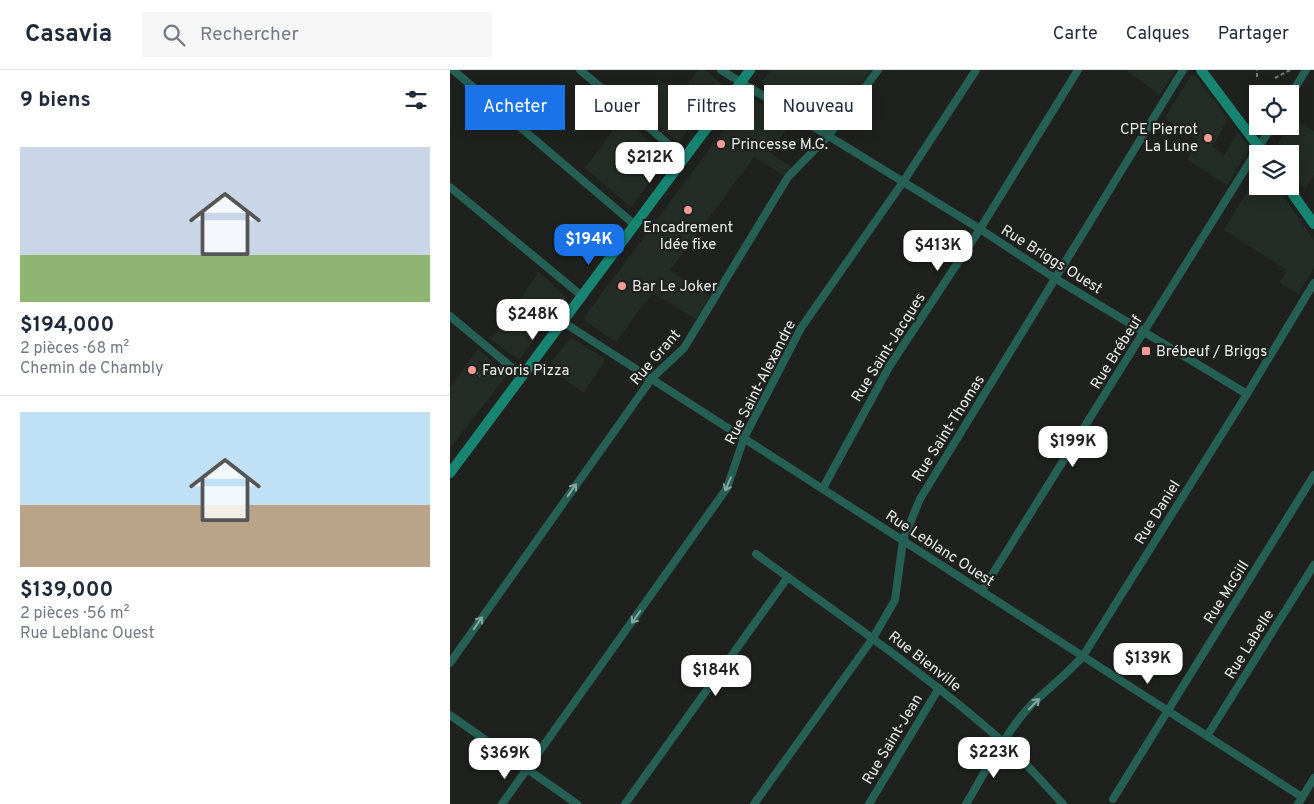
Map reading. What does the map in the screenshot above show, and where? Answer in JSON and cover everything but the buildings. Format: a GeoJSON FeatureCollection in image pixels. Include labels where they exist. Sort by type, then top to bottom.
{"type":"FeatureCollection","features":[{"type":"Feature","properties":{"kind":"main road"},"geometry":{"type":"LineString","coordinates":[[450,473],[750,70]]}},
{"type":"Feature","properties":{"kind":"main road"},"geometry":{"type":"LineString","coordinates":[[1201,70],[1257,145]]}},
{"type":"Feature","properties":{"kind":"main road"},"geometry":{"type":"LineString","coordinates":[[1293,195],[1314,224]]}},
{"type":"Feature","properties":{"kind":"street"},"geometry":{"type":"LineString","coordinates":[[453,70],[635,225]]}},
{"type":"Feature","properties":{"kind":"street"},"geometry":{"type":"LineString","coordinates":[[580,70],[685,158]]}},
{"type":"Feature","properties":{"kind":"street","name":"Rue Briggs Ouest"},"geometry":{"type":"LineString","coordinates":[[721,70],[980,229],[1056,279],[1247,394]]}},
{"type":"Feature","properties":{"kind":"street","name":"Rue Grant"},"geometry":{"type":"LineString","coordinates":[[450,663],[652,378],[684,348],[788,177],[828,136],[878,70]]}},
{"type":"Feature","properties":{"kind":"street","name":"Rue Saint-Alexandre"},"geometry":{"type":"LineString","coordinates":[[502,804],[727,488],[744,438],[801,328],[903,182],[976,70]]}},
{"type":"Feature","properties":{"kind":"street","name":"Rue Saint-Jacques"},"geometry":{"type":"LineString","coordinates":[[822,488],[889,367],[980,229],[1078,70]]}},
{"type":"Feature","properties":{"kind":"street","name":"Rue Saint-Thomas"},"geometry":{"type":"LineString","coordinates":[[754,804],[873,638],[895,600],[903,540],[920,499],[1183,70]]}},
{"type":"Feature","properties":{"kind":"street"},"geometry":{"type":"LineString","coordinates":[[1297,85],[1306,70]]}},
{"type":"Feature","properties":{"kind":"street","name":"Rue Brébeuf"},"geometry":{"type":"LineString","coordinates":[[982,591],[1249,169]]}},
{"type":"Feature","properties":{"kind":"street"},"geometry":{"type":"LineString","coordinates":[[450,187],[582,296]]}},
{"type":"Feature","properties":{"kind":"street","name":"Rue Daniel"},"geometry":{"type":"LineString","coordinates":[[966,804],[1004,742],[1031,705],[1071,670],[1083,656],[1314,283]]}},
{"type":"Feature","properties":{"kind":"street"},"geometry":{"type":"LineString","coordinates":[[450,316],[522,376]]}},
{"type":"Feature","properties":{"kind":"street","name":"Rue Leblanc Ouest"},"geometry":{"type":"LineString","coordinates":[[563,322],[1207,736],[1300,801]]}},
{"type":"Feature","properties":{"kind":"street","name":"Rue McGill"},"geometry":{"type":"LineString","coordinates":[[1113,799],[1314,474]]}},
{"type":"Feature","properties":{"kind":"street","name":"Rue Bienville"},"geometry":{"type":"LineString","coordinates":[[756,554],[939,688],[1004,742],[1063,804]]}},
{"type":"Feature","properties":{"kind":"street","name":"Rue Labelle"},"geometry":{"type":"LineString","coordinates":[[1207,736],[1314,565]]}},
{"type":"Feature","properties":{"kind":"street"},"geometry":{"type":"LineString","coordinates":[[626,804],[788,577]]}},
{"type":"Feature","properties":{"kind":"street","name":"Rue Saint-Jean"},"geometry":{"type":"LineString","coordinates":[[869,804],[939,688]]}},
{"type":"Feature","properties":{"kind":"street"},"geometry":{"type":"LineString","coordinates":[[450,714],[577,804]]}},
{"type":"Feature","properties":{"kind":"street"},"geometry":{"type":"LineString","coordinates":[[1300,801],[1314,778]]}},
{"type":"Feature","properties":{"kind":"path"},"geometry":{"type":"LineString","coordinates":[[1257,70],[1257,77]]}},
{"type":"Feature","properties":{"kind":"path"},"geometry":{"type":"LineString","coordinates":[[1275,78],[1290,70]]}},
{"type":"Feature","properties":{"kind":"path"},"geometry":{"type":"LineString","coordinates":[[475,371],[480,376]]}},
{"type":"Feature","properties":{"kind":"shaded area"},"geometry":{"type":"Polygon","coordinates":[[[698,70],[705,70],[722,84],[721,85],[687,85],[698,70]]]}},
{"type":"Feature","properties":{"kind":"shaded area"},"geometry":{"type":"Polygon","coordinates":[[[771,70],[870,70],[861,85],[766,85],[762,81],[771,70]]]}},
{"type":"Feature","properties":{"kind":"shaded area"},"geometry":{"type":"Polygon","coordinates":[[[1126,70],[1176,70],[1160,95],[1126,70]]]}},
{"type":"Feature","properties":{"kind":"shaded area"},"geometry":{"type":"Polygon","coordinates":[[[1196,76],[1228,119],[1212,147],[1224,155],[1238,132],[1248,145],[1249,149],[1227,185],[1187,159],[1198,140],[1165,118],[1190,77],[1196,76]]]}},
{"type":"Feature","properties":{"kind":"shaded area"},"geometry":{"type":"Polygon","coordinates":[[[658,79],[668,87],[668,130],[688,130],[679,142],[658,125],[658,85],[653,85],[658,79]]]}},
{"type":"Feature","properties":{"kind":"shaded area"},"geometry":{"type":"Polygon","coordinates":[[[754,99],[764,105],[764,130],[786,130],[769,152],[792,167],[785,176],[754,157],[670,270],[710,297],[696,319],[652,293],[616,342],[586,322],[585,316],[724,130],[754,130],[754,99]]]}},
{"type":"Feature","properties":{"kind":"shaded area"},"geometry":{"type":"Polygon","coordinates":[[[1299,122],[1314,131],[1314,175],[1305,190],[1299,182],[1299,145],[1277,145],[1283,135],[1299,135],[1299,122]]]}},
{"type":"Feature","properties":{"kind":"shaded area"},"geometry":{"type":"Polygon","coordinates":[[[613,130],[637,130],[668,156],[631,207],[585,168],[613,130]]]}},
{"type":"Feature","properties":{"kind":"shaded area"},"geometry":{"type":"Polygon","coordinates":[[[1249,188],[1249,195],[1282,195],[1314,240],[1314,268],[1298,294],[1280,283],[1287,270],[1224,230],[1249,188]]]}},
{"type":"Feature","properties":{"kind":"shaded area"},"geometry":{"type":"Polygon","coordinates":[[[539,272],[566,297],[519,360],[490,339],[539,272]]]}},
{"type":"Feature","properties":{"kind":"shaded area"},"geometry":{"type":"Polygon","coordinates":[[[573,339],[606,359],[584,393],[547,368],[568,340],[573,339]]]}},
{"type":"Feature","properties":{"kind":"shaded area"},"geometry":{"type":"Polygon","coordinates":[[[478,349],[507,375],[450,448],[450,387],[478,349]]]}},
{"type":"Feature","properties":{"kind":"place","name":"CPE Pierrot La Lune"},"geometry":{"type":"Point","coordinates":[1208,138]}},
{"type":"Feature","properties":{"kind":"place","name":"Princesse M.G."},"geometry":{"type":"Point","coordinates":[721,144]}},
{"type":"Feature","properties":{"kind":"place","name":"Encadrement Idée fixe"},"geometry":{"type":"Point","coordinates":[688,210]}},
{"type":"Feature","properties":{"kind":"place","name":"Bar Le Joker"},"geometry":{"type":"Point","coordinates":[622,286]}},
{"type":"Feature","properties":{"kind":"place","name":"Brébeuf / Briggs"},"geometry":{"type":"Point","coordinates":[1146,351]}},
{"type":"Feature","properties":{"kind":"place","name":"Favoris Pizza"},"geometry":{"type":"Point","coordinates":[472,370]}}]}
